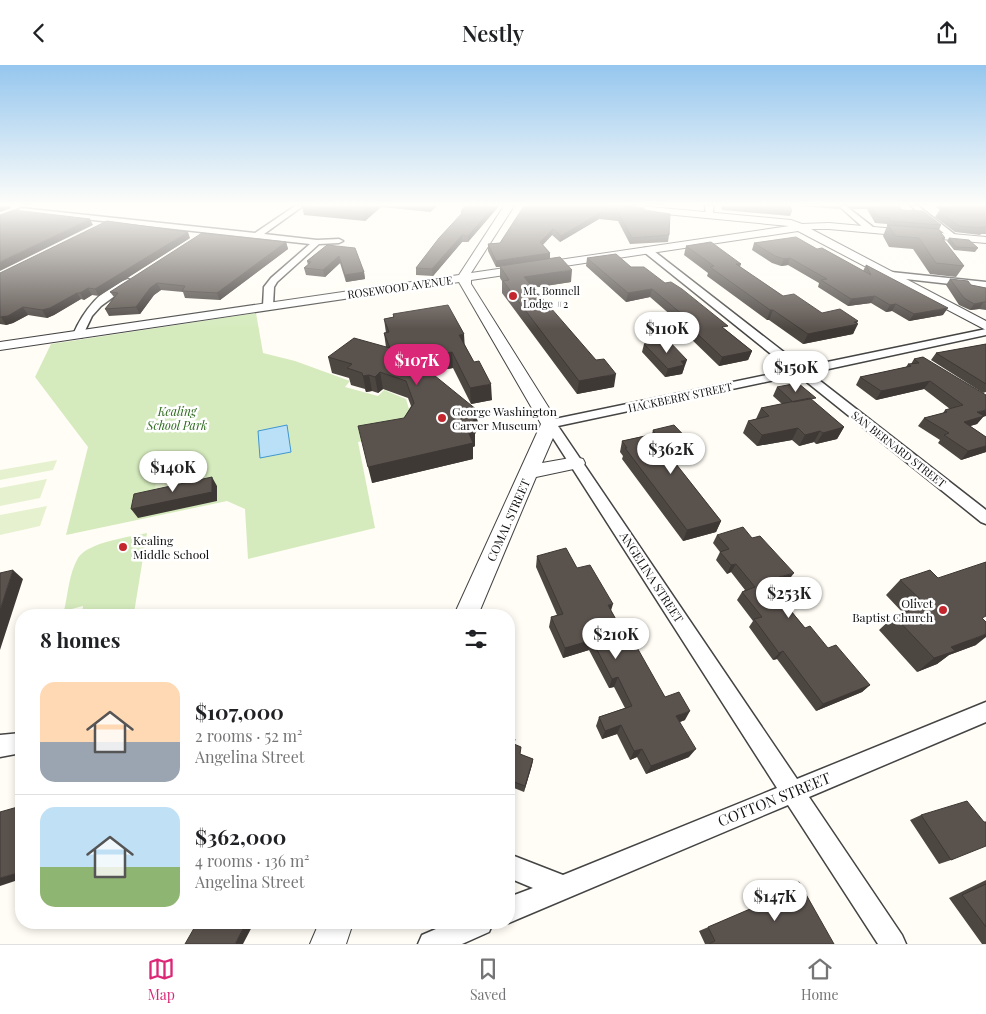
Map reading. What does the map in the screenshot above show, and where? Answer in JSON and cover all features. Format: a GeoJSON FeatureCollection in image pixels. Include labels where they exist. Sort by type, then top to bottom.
{"type":"FeatureCollection","features":[{"type":"Feature","properties":{"kind":"street"},"geometry":{"type":"LineString","coordinates":[[268,306],[269,287],[274,279],[312,247]]}},
{"type":"Feature","properties":{"kind":"street"},"geometry":{"type":"LineString","coordinates":[[465,278],[465,272],[482,247]]}},
{"type":"Feature","properties":{"kind":"street","name":"ROSEWOOD AVENUE"},"geometry":{"type":"LineString","coordinates":[[0,346],[668,247]]}},
{"type":"Feature","properties":{"kind":"street"},"geometry":{"type":"LineString","coordinates":[[837,247],[986,326]]}},
{"type":"Feature","properties":{"kind":"street","name":"SAN BERNARD STREET"},"geometry":{"type":"LineString","coordinates":[[647,250],[986,518]]}},
{"type":"Feature","properties":{"kind":"street"},"geometry":{"type":"LineString","coordinates":[[964,272],[973,284]]}},
{"type":"Feature","properties":{"kind":"street"},"geometry":{"type":"LineString","coordinates":[[891,275],[986,285]]}},
{"type":"Feature","properties":{"kind":"street","name":"ANGELINA STREET"},"geometry":{"type":"LineString","coordinates":[[465,278],[465,284],[550,424],[612,514],[791,793],[893,944]]}},
{"type":"Feature","properties":{"kind":"street"},"geometry":{"type":"LineString","coordinates":[[78,335],[88,312],[95,305],[134,279]]}},
{"type":"Feature","properties":{"kind":"street","name":"HACKBERRY STREET"},"geometry":{"type":"LineString","coordinates":[[550,424],[986,332]]}},
{"type":"Feature","properties":{"kind":"street"},"geometry":{"type":"LineString","coordinates":[[904,350],[920,360]]}},
{"type":"Feature","properties":{"kind":"street","name":"COMAL STREET"},"geometry":{"type":"LineString","coordinates":[[469,609],[550,424]]}},
{"type":"Feature","properties":{"kind":"street"},"geometry":{"type":"LineString","coordinates":[[529,473],[576,463]]}},
{"type":"Feature","properties":{"kind":"street","name":"COTTON STREET"},"geometry":{"type":"LineString","coordinates":[[515,907],[986,712]]}},
{"type":"Feature","properties":{"kind":"street"},"geometry":{"type":"LineString","coordinates":[[0,747],[15,744]]}},
{"type":"Feature","properties":{"kind":"street"},"geometry":{"type":"LineString","coordinates":[[515,868],[562,887]]}},
{"type":"Feature","properties":{"kind":"street"},"geometry":{"type":"LineString","coordinates":[[328,944],[334,929]]}},
{"type":"Feature","properties":{"kind":"street"},"geometry":{"type":"LineString","coordinates":[[431,944],[466,929]]}},
{"type":"Feature","properties":{"kind":"green space","name":"Kealing School Park"},"geometry":{"type":"Polygon","coordinates":[[[256,313],[263,353],[295,361],[350,381],[345,387],[378,396],[384,390],[406,399],[412,419],[404,433],[358,442],[375,528],[248,559],[245,509],[227,501],[66,535],[88,447],[35,377],[51,344],[256,313]]]}},
{"type":"Feature","properties":{"kind":"green space"},"geometry":{"type":"Polygon","coordinates":[[[57,460],[53,470],[0,480],[0,470],[57,460]]]}},
{"type":"Feature","properties":{"kind":"green space"},"geometry":{"type":"Polygon","coordinates":[[[206,470],[205,489],[154,500],[156,480],[206,470]]]}},
{"type":"Feature","properties":{"kind":"green space"},"geometry":{"type":"Polygon","coordinates":[[[47,479],[40,498],[0,506],[0,488],[47,479]]]}},
{"type":"Feature","properties":{"kind":"green space"},"geometry":{"type":"Polygon","coordinates":[[[47,506],[40,526],[0,535],[0,515],[47,506]]]}},
{"type":"Feature","properties":{"kind":"green space"},"geometry":{"type":"Polygon","coordinates":[[[147,533],[135,609],[83,609],[83,606],[64,609],[69,584],[78,558],[83,552],[110,541],[147,533]]]}},
{"type":"Feature","properties":{"kind":"water"},"geometry":{"type":"Polygon","coordinates":[[[287,425],[291,452],[260,458],[258,431],[287,425]]]}},
{"type":"Feature","properties":{"kind":"building"},"geometry":{"type":"Polygon","coordinates":[[[0,247],[31,247],[0,262],[0,247]]]}},
{"type":"Feature","properties":{"kind":"building"},"geometry":{"type":"Polygon","coordinates":[[[53,247],[163,247],[95,289],[88,288],[50,308],[42,310],[23,307],[8,316],[0,317],[0,273],[53,247]]]}},
{"type":"Feature","properties":{"kind":"building"},"geometry":{"type":"Polygon","coordinates":[[[180,247],[279,247],[217,293],[182,291],[185,286],[157,283],[150,288],[136,307],[105,309],[118,293],[110,292],[180,247]]]}},
{"type":"Feature","properties":{"kind":"building"},"geometry":{"type":"Polygon","coordinates":[[[324,247],[355,248],[364,272],[345,275],[339,256],[323,270],[304,268],[311,262],[307,261],[324,247]]]}},
{"type":"Feature","properties":{"kind":"building"},"geometry":{"type":"Polygon","coordinates":[[[432,247],[451,247],[432,269],[416,268],[432,247]]]}},
{"type":"Feature","properties":{"kind":"building"},"geometry":{"type":"Polygon","coordinates":[[[489,247],[545,247],[550,253],[496,261],[489,247]]]}},
{"type":"Feature","properties":{"kind":"building"},"geometry":{"type":"Polygon","coordinates":[[[687,247],[718,247],[741,264],[736,264],[783,296],[794,294],[822,313],[840,309],[858,321],[854,322],[858,324],[808,334],[773,310],[770,310],[710,267],[714,266],[687,247]]]}},
{"type":"Feature","properties":{"kind":"building"},"geometry":{"type":"Polygon","coordinates":[[[760,247],[822,248],[871,275],[866,265],[948,308],[914,314],[896,304],[890,305],[875,296],[851,299],[821,280],[827,279],[790,258],[784,259],[760,247]]]}},
{"type":"Feature","properties":{"kind":"building"},"geometry":{"type":"Polygon","coordinates":[[[925,247],[949,247],[964,266],[936,263],[925,247]]]}},
{"type":"Feature","properties":{"kind":"building"},"geometry":{"type":"Polygon","coordinates":[[[616,254],[631,267],[644,267],[665,283],[671,282],[682,289],[728,326],[722,327],[752,351],[722,357],[689,326],[695,325],[652,289],[628,293],[587,258],[616,254]]]}},
{"type":"Feature","properties":{"kind":"building"},"geometry":{"type":"Polygon","coordinates":[[[560,257],[572,270],[524,277],[596,360],[604,359],[616,374],[579,381],[503,281],[509,280],[500,266],[560,257]]]}},
{"type":"Feature","properties":{"kind":"building"},"geometry":{"type":"Polygon","coordinates":[[[950,279],[968,281],[971,285],[986,288],[986,302],[974,304],[964,298],[950,279]]]}},
{"type":"Feature","properties":{"kind":"building"},"geometry":{"type":"Polygon","coordinates":[[[448,305],[464,334],[459,335],[474,362],[479,361],[491,384],[470,388],[452,352],[413,358],[477,410],[473,422],[475,430],[468,431],[473,443],[368,467],[358,426],[404,418],[414,403],[406,381],[380,372],[375,377],[363,376],[362,373],[347,368],[352,364],[328,357],[354,338],[390,348],[384,333],[389,332],[384,319],[394,317],[393,314],[448,305]]]}},
{"type":"Feature","properties":{"kind":"building"},"geometry":{"type":"Polygon","coordinates":[[[667,339],[687,360],[681,361],[684,365],[668,369],[644,344],[667,339]]]}},
{"type":"Feature","properties":{"kind":"building"},"geometry":{"type":"Polygon","coordinates":[[[986,344],[986,384],[936,353],[986,344]]]}},
{"type":"Feature","properties":{"kind":"building"},"geometry":{"type":"Polygon","coordinates":[[[923,357],[986,395],[986,410],[977,412],[984,416],[964,422],[986,437],[986,446],[968,451],[944,435],[949,433],[924,418],[947,412],[945,410],[963,405],[930,381],[881,391],[860,377],[911,366],[908,364],[919,363],[914,359],[923,357]]]}},
{"type":"Feature","properties":{"kind":"building"},"geometry":{"type":"Polygon","coordinates":[[[798,383],[816,398],[793,402],[777,387],[798,383]]]}},
{"type":"Feature","properties":{"kind":"building"},"geometry":{"type":"Polygon","coordinates":[[[810,398],[844,427],[823,433],[820,431],[805,435],[798,428],[762,435],[748,421],[769,416],[761,408],[810,398]]]}},
{"type":"Feature","properties":{"kind":"building"},"geometry":{"type":"Polygon","coordinates":[[[674,425],[696,448],[669,455],[721,521],[687,530],[625,448],[627,448],[622,441],[655,434],[653,430],[674,425]]]}},
{"type":"Feature","properties":{"kind":"building"},"geometry":{"type":"Polygon","coordinates":[[[212,477],[212,492],[131,509],[134,494],[212,477]]]}},
{"type":"Feature","properties":{"kind":"building"},"geometry":{"type":"Polygon","coordinates":[[[743,527],[752,538],[760,536],[794,573],[779,577],[794,594],[781,599],[805,628],[810,626],[828,648],[836,645],[870,685],[823,704],[783,651],[779,653],[754,619],[762,617],[742,592],[755,587],[736,564],[731,565],[720,552],[729,549],[717,535],[743,527]]]}},
{"type":"Feature","properties":{"kind":"building"},"geometry":{"type":"Polygon","coordinates":[[[566,548],[577,568],[590,565],[613,604],[608,605],[630,645],[635,644],[665,697],[679,692],[690,711],[676,716],[696,749],[651,766],[642,749],[634,751],[621,725],[605,731],[599,717],[632,706],[618,677],[612,679],[592,640],[565,648],[551,617],[563,614],[537,556],[566,548]]]}},
{"type":"Feature","properties":{"kind":"building","name":"Olivet Baptist Church"},"geometry":{"type":"Polygon","coordinates":[[[986,562],[986,616],[982,618],[986,622],[986,634],[951,647],[955,651],[934,658],[894,616],[926,605],[900,580],[930,570],[938,578],[986,562]]]}},
{"type":"Feature","properties":{"kind":"building"},"geometry":{"type":"Polygon","coordinates":[[[13,570],[0,610],[0,573],[13,570]]]}},
{"type":"Feature","properties":{"kind":"building"},"geometry":{"type":"Polygon","coordinates":[[[515,744],[521,747],[520,754],[533,759],[525,786],[515,782],[515,744]]]}},
{"type":"Feature","properties":{"kind":"building"},"geometry":{"type":"Polygon","coordinates":[[[967,801],[986,822],[986,846],[951,860],[921,815],[967,801]]]}},
{"type":"Feature","properties":{"kind":"building"},"geometry":{"type":"Polygon","coordinates":[[[15,808],[15,874],[0,878],[0,812],[15,808]]]}},
{"type":"Feature","properties":{"kind":"building"},"geometry":{"type":"Polygon","coordinates":[[[799,882],[834,944],[709,944],[715,941],[708,927],[764,903],[761,897],[799,882]]]}},
{"type":"Feature","properties":{"kind":"building"},"geometry":{"type":"Polygon","coordinates":[[[986,884],[986,927],[962,895],[986,884]]]}},
{"type":"Feature","properties":{"kind":"building"},"geometry":{"type":"Polygon","coordinates":[[[194,929],[243,929],[235,944],[185,944],[194,929]]]}},
{"type":"Feature","properties":{"kind":"place","name":"Mt. Bonnell Lodge #2"},"geometry":{"type":"Point","coordinates":[513,296]}},
{"type":"Feature","properties":{"kind":"place","name":"George Washington Carver Museum"},"geometry":{"type":"Point","coordinates":[442,418]}},
{"type":"Feature","properties":{"kind":"place","name":"Kealing Middle School"},"geometry":{"type":"Point","coordinates":[123,547]}},
{"type":"Feature","properties":{"kind":"place","name":"Olivet Baptist Church"},"geometry":{"type":"Point","coordinates":[943,610]}}]}
